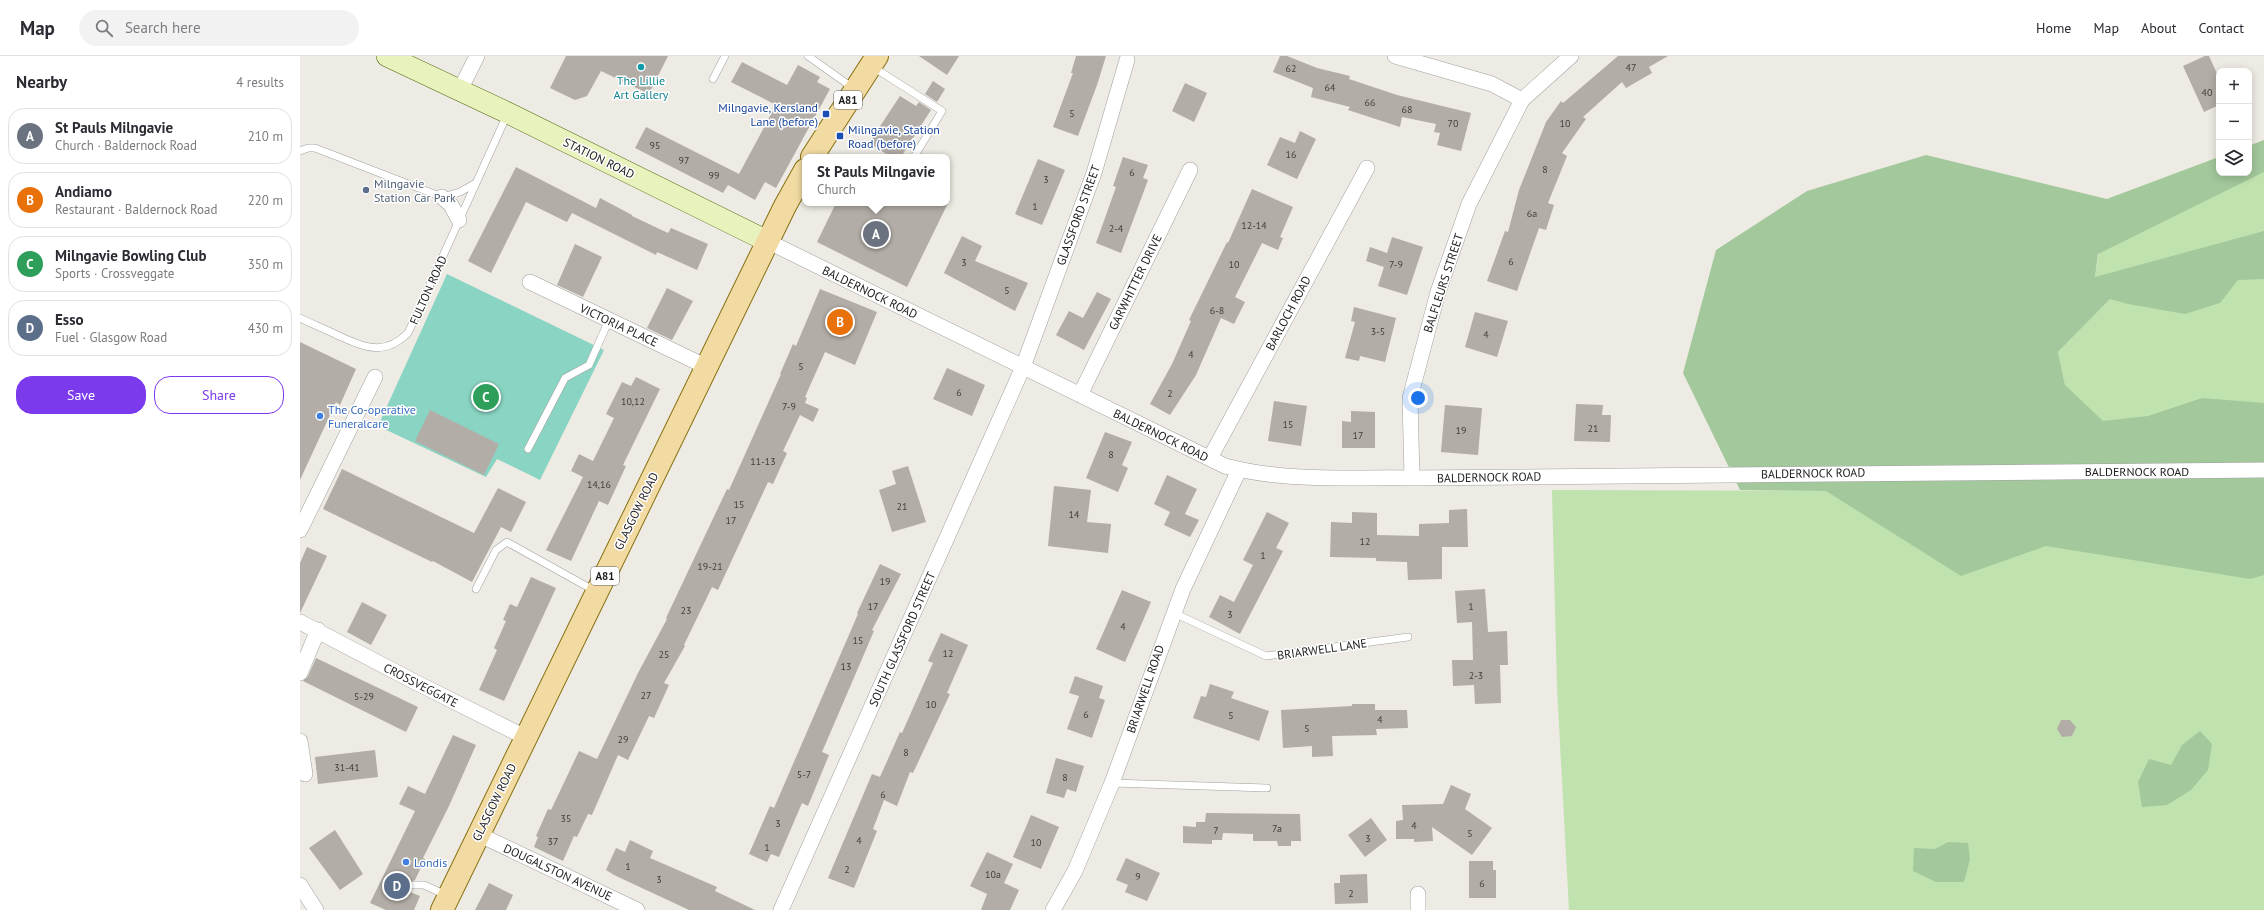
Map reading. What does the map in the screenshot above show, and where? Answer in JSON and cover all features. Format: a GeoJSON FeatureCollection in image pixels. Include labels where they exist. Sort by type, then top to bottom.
{"type":"FeatureCollection","features":[{"type":"Feature","properties":{"kind":"main road","name":"STATION ROAD"},"geometry":{"type":"LineString","coordinates":[[387,56],[508,113],[767,241]]}},
{"type":"Feature","properties":{"kind":"main road","name":"A81"},"geometry":{"type":"LineString","coordinates":[[814,154],[874,61]]}},
{"type":"Feature","properties":{"kind":"main road","name":"A81"},"geometry":{"type":"LineString","coordinates":[[767,241],[802,176]]}},
{"type":"Feature","properties":{"kind":"main road","name":"GLASGOW ROAD"},"geometry":{"type":"LineString","coordinates":[[445,903],[767,241]]}},
{"type":"Feature","properties":{"kind":"street"},"geometry":{"type":"LineString","coordinates":[[460,90],[477,56]]}},
{"type":"Feature","properties":{"kind":"street"},"geometry":{"type":"LineString","coordinates":[[1395,56],[1492,84],[1522,100],[1571,56]]}},
{"type":"Feature","properties":{"kind":"street","name":"GLASSFORD STREET"},"geometry":{"type":"LineString","coordinates":[[1023,367],[1094,173],[1127,60]]}},
{"type":"Feature","properties":{"kind":"street","name":"BALFLEURS STREET"},"geometry":{"type":"LineString","coordinates":[[1412,478],[1410,398],[1438,292],[1470,204],[1522,100]]}},
{"type":"Feature","properties":{"kind":"street","name":"BARLOCH ROAD"},"geometry":{"type":"LineString","coordinates":[[1210,458],[1367,168]]}},
{"type":"Feature","properties":{"kind":"street","name":"GARWHITTER DRIVE"},"geometry":{"type":"LineString","coordinates":[[1080,395],[1190,170]]}},
{"type":"Feature","properties":{"kind":"street"},"geometry":{"type":"LineString","coordinates":[[442,197],[451,205],[459,220]]}},
{"type":"Feature","properties":{"kind":"street","name":"BALDERNOCK ROAD"},"geometry":{"type":"LineString","coordinates":[[767,241],[1080,395],[1210,458],[1239,470],[1285,476],[1412,478],[2264,470]]}},
{"type":"Feature","properties":{"kind":"street","name":"VICTORIA PLACE"},"geometry":{"type":"LineString","coordinates":[[530,282],[707,367]]}},
{"type":"Feature","properties":{"kind":"street","name":"SOUTH GLASSFORD STREET"},"geometry":{"type":"LineString","coordinates":[[781,910],[1023,367]]}},
{"type":"Feature","properties":{"kind":"street"},"geometry":{"type":"LineString","coordinates":[[300,530],[375,377]]}},
{"type":"Feature","properties":{"kind":"street","name":"BRIARWELL ROAD"},"geometry":{"type":"LineString","coordinates":[[1054,910],[1075,871],[1112,783],[1173,612],[1239,470]]}},
{"type":"Feature","properties":{"kind":"street","name":"CROSSVEGGATE"},"geometry":{"type":"LineString","coordinates":[[300,622],[318,630],[334,641],[525,737]]}},
{"type":"Feature","properties":{"kind":"street"},"geometry":{"type":"LineString","coordinates":[[300,673],[318,630]]}},
{"type":"Feature","properties":{"kind":"street"},"geometry":{"type":"LineString","coordinates":[[300,741],[305,774]]}},
{"type":"Feature","properties":{"kind":"street","name":"DOUGALSTON AVENUE"},"geometry":{"type":"LineString","coordinates":[[478,834],[637,910]]}},
{"type":"Feature","properties":{"kind":"street"},"geometry":{"type":"LineString","coordinates":[[300,885],[316,910]]}},
{"type":"Feature","properties":{"kind":"street"},"geometry":{"type":"LineString","coordinates":[[1418,894],[1418,910]]}},
{"type":"Feature","properties":{"kind":"lane"},"geometry":{"type":"LineString","coordinates":[[712,79],[725,56]]}},
{"type":"Feature","properties":{"kind":"lane"},"geometry":{"type":"LineString","coordinates":[[808,56],[855,89]]}},
{"type":"Feature","properties":{"kind":"lane"},"geometry":{"type":"LineString","coordinates":[[874,61],[942,111],[916,154]]}},
{"type":"Feature","properties":{"kind":"lane","name":"FULTON ROAD"},"geometry":{"type":"LineString","coordinates":[[300,318],[366,347],[383,348],[395,344],[408,333],[508,113]]}},
{"type":"Feature","properties":{"kind":"lane"},"geometry":{"type":"LineString","coordinates":[[300,151],[308,148],[314,148],[442,197],[460,192],[476,183]]}},
{"type":"Feature","properties":{"kind":"lane"},"geometry":{"type":"LineString","coordinates":[[528,449],[566,378],[589,365],[609,320]]}},
{"type":"Feature","properties":{"kind":"lane"},"geometry":{"type":"LineString","coordinates":[[476,589],[496,550],[508,542],[596,592]]}},
{"type":"Feature","properties":{"kind":"lane","name":"BRIARWELL LANE"},"geometry":{"type":"LineString","coordinates":[[1173,612],[1266,656],[1408,637]]}},
{"type":"Feature","properties":{"kind":"lane"},"geometry":{"type":"LineString","coordinates":[[1112,783],[1267,788]]}},
{"type":"Feature","properties":{"kind":"lane"},"geometry":{"type":"LineString","coordinates":[[413,885],[424,885],[445,903]]}},
{"type":"Feature","properties":{"kind":"green space"},"geometry":{"type":"Polygon","coordinates":[[[2264,140],[2264,910],[1569,910],[1557,688],[1552,490],[1862,491],[2065,385],[2058,352],[2110,299],[2095,277],[2107,199],[2216,158],[2216,176],[2252,176],[2252,145],[2264,140]]]}},
{"type":"Feature","properties":{"kind":"green space"},"geometry":{"type":"Polygon","coordinates":[[[2264,140],[2264,172],[2098,254],[2095,277],[2264,231],[2264,279],[2238,280],[2220,303],[2185,314],[2128,304],[2110,299],[2058,352],[2065,385],[2103,421],[2148,416],[2202,398],[2264,403],[2264,575],[2250,579],[2046,546],[1961,576],[1826,491],[1740,490],[1683,373],[1716,250],[1807,191],[1926,155],[2107,199],[2216,158],[2216,176],[2252,176],[2252,145],[2264,140]]]}},
{"type":"Feature","properties":{"kind":"green space"},"geometry":{"type":"Polygon","coordinates":[[[2200,731],[2212,744],[2208,770],[2191,790],[2167,805],[2142,807],[2138,782],[2149,759],[2171,765],[2182,745],[2200,731]]]}},
{"type":"Feature","properties":{"kind":"green space"},"geometry":{"type":"Polygon","coordinates":[[[1948,842],[1968,843],[1970,859],[1964,882],[1936,882],[1913,871],[1914,848],[1935,849],[1948,842]]]}},
{"type":"Feature","properties":{"kind":"shaded area"},"geometry":{"type":"Polygon","coordinates":[[[447,274],[604,350],[540,480],[497,459],[486,477],[378,426],[447,274]]]}},
{"type":"Feature","properties":{"kind":"building"},"geometry":{"type":"Polygon","coordinates":[[[566,56],[668,56],[649,94],[601,71],[587,96],[575,100],[550,88],[566,56]]]}},
{"type":"Feature","properties":{"kind":"building"},"geometry":{"type":"Polygon","coordinates":[[[919,56],[959,56],[947,75],[919,56]]]}},
{"type":"Feature","properties":{"kind":"building"},"geometry":{"type":"Polygon","coordinates":[[[1076,56],[1106,56],[1078,136],[1053,127],[1073,73],[1071,73],[1076,56]]]}},
{"type":"Feature","properties":{"kind":"building"},"geometry":{"type":"Polygon","coordinates":[[[1280,56],[1287,56],[1317,68],[1350,76],[1349,79],[1397,95],[1471,113],[1461,151],[1437,145],[1440,133],[1434,132],[1436,124],[1402,117],[1400,127],[1348,110],[1350,107],[1311,97],[1313,88],[1273,72],[1280,56]]]}},
{"type":"Feature","properties":{"kind":"building"},"geometry":{"type":"Polygon","coordinates":[[[1618,56],[1668,56],[1649,67],[1652,73],[1626,88],[1622,82],[1583,117],[1586,119],[1562,153],[1567,156],[1548,203],[1554,205],[1546,230],[1539,228],[1517,291],[1487,281],[1505,231],[1508,232],[1519,190],[1546,122],[1561,101],[1563,103],[1618,56]]]}},
{"type":"Feature","properties":{"kind":"building"},"geometry":{"type":"Polygon","coordinates":[[[2205,56],[2209,56],[2216,71],[2216,106],[2204,112],[2183,66],[2205,56]]]}},
{"type":"Feature","properties":{"kind":"building"},"geometry":{"type":"Polygon","coordinates":[[[742,62],[787,85],[798,65],[820,77],[817,82],[830,89],[776,188],[765,182],[755,200],[728,185],[723,193],[635,148],[646,127],[739,174],[776,105],[731,82],[742,62]]]}},
{"type":"Feature","properties":{"kind":"building"},"geometry":{"type":"Polygon","coordinates":[[[933,81],[945,89],[937,102],[925,94],[933,81]]]}},
{"type":"Feature","properties":{"kind":"building"},"geometry":{"type":"Polygon","coordinates":[[[1185,83],[1207,93],[1194,122],[1172,111],[1185,83]]]}},
{"type":"Feature","properties":{"kind":"building"},"geometry":{"type":"Polygon","coordinates":[[[900,96],[916,106],[919,102],[931,110],[903,154],[886,154],[869,143],[900,96]]]}},
{"type":"Feature","properties":{"kind":"building"},"geometry":{"type":"Polygon","coordinates":[[[1300,131],[1316,139],[1297,179],[1267,165],[1280,137],[1295,143],[1300,131]]]}},
{"type":"Feature","properties":{"kind":"building"},"geometry":{"type":"Polygon","coordinates":[[[1123,157],[1148,165],[1143,178],[1148,180],[1121,253],[1096,243],[1116,187],[1113,186],[1123,157]]]}},
{"type":"Feature","properties":{"kind":"building"},"geometry":{"type":"Polygon","coordinates":[[[1038,159],[1065,170],[1042,225],[1015,214],[1038,159]]]}},
{"type":"Feature","properties":{"kind":"building"},"geometry":{"type":"Polygon","coordinates":[[[516,167],[596,208],[600,198],[632,216],[668,233],[671,228],[708,244],[697,270],[657,252],[656,255],[572,213],[567,222],[526,202],[491,273],[468,261],[516,167]]]}},
{"type":"Feature","properties":{"kind":"building"},"geometry":{"type":"Polygon","coordinates":[[[1252,189],[1293,207],[1280,237],[1283,238],[1278,250],[1262,243],[1235,297],[1245,302],[1234,324],[1221,318],[1196,375],[1170,415],[1150,404],[1172,364],[1191,321],[1189,320],[1227,242],[1228,243],[1252,189]]]}},
{"type":"Feature","properties":{"kind":"building"},"geometry":{"type":"Polygon","coordinates":[[[835,206],[947,206],[907,287],[817,242],[835,206]]]}},
{"type":"Feature","properties":{"kind":"building"},"geometry":{"type":"Polygon","coordinates":[[[962,236],[982,246],[975,261],[1028,283],[1015,311],[944,273],[962,236]]]}},
{"type":"Feature","properties":{"kind":"building"},"geometry":{"type":"Polygon","coordinates":[[[1392,237],[1423,247],[1407,295],[1378,286],[1384,267],[1366,261],[1370,247],[1387,253],[1392,237]]]}},
{"type":"Feature","properties":{"kind":"building"},"geometry":{"type":"Polygon","coordinates":[[[575,244],[602,257],[583,297],[557,285],[575,244]]]}},
{"type":"Feature","properties":{"kind":"building"},"geometry":{"type":"Polygon","coordinates":[[[667,288],[693,301],[672,340],[647,328],[667,288]]]}},
{"type":"Feature","properties":{"kind":"building"},"geometry":{"type":"Polygon","coordinates":[[[820,289],[877,312],[855,365],[825,352],[805,397],[807,398],[805,403],[819,409],[813,422],[800,415],[783,451],[787,453],[773,484],[768,482],[718,590],[712,587],[684,645],[685,646],[664,683],[669,685],[654,718],[649,716],[628,760],[618,755],[592,815],[588,814],[577,837],[574,836],[563,861],[534,847],[538,837],[536,836],[548,809],[551,810],[579,751],[597,759],[638,673],[667,619],[666,618],[727,489],[729,490],[793,344],[796,346],[820,289]]]}},
{"type":"Feature","properties":{"kind":"building"},"geometry":{"type":"Polygon","coordinates":[[[1097,292],[1111,299],[1084,350],[1056,335],[1069,311],[1083,318],[1097,292]]]}},
{"type":"Feature","properties":{"kind":"building"},"geometry":{"type":"Polygon","coordinates":[[[1354,307],[1396,318],[1385,362],[1360,356],[1359,361],[1345,358],[1355,322],[1351,321],[1354,307]]]}},
{"type":"Feature","properties":{"kind":"building"},"geometry":{"type":"Polygon","coordinates":[[[1475,312],[1508,321],[1497,357],[1465,347],[1475,312]]]}},
{"type":"Feature","properties":{"kind":"building"},"geometry":{"type":"Polygon","coordinates":[[[300,342],[356,369],[340,405],[336,402],[300,480],[300,342]]]}},
{"type":"Feature","properties":{"kind":"building"},"geometry":{"type":"Polygon","coordinates":[[[947,368],[985,385],[972,416],[933,399],[947,368]]]}},
{"type":"Feature","properties":{"kind":"building"},"geometry":{"type":"Polygon","coordinates":[[[636,377],[660,389],[623,465],[626,466],[608,505],[599,501],[571,561],[546,550],[583,477],[571,471],[579,454],[593,461],[614,418],[606,414],[622,382],[631,386],[636,377]]]}},
{"type":"Feature","properties":{"kind":"building"},"geometry":{"type":"Polygon","coordinates":[[[1274,401],[1307,406],[1301,446],[1268,441],[1274,401]]]}},
{"type":"Feature","properties":{"kind":"building"},"geometry":{"type":"Polygon","coordinates":[[[1576,404],[1603,405],[1602,415],[1611,415],[1610,442],[1574,441],[1576,404]]]}},
{"type":"Feature","properties":{"kind":"building"},"geometry":{"type":"Polygon","coordinates":[[[1445,405],[1482,408],[1478,455],[1441,452],[1445,405]]]}},
{"type":"Feature","properties":{"kind":"building"},"geometry":{"type":"Polygon","coordinates":[[[430,410],[499,444],[484,475],[415,441],[430,410]]]}},
{"type":"Feature","properties":{"kind":"building"},"geometry":{"type":"Polygon","coordinates":[[[1351,411],[1375,412],[1375,448],[1342,448],[1342,421],[1351,422],[1351,411]]]}},
{"type":"Feature","properties":{"kind":"building"},"geometry":{"type":"Polygon","coordinates":[[[1105,432],[1132,442],[1122,465],[1128,468],[1118,492],[1086,478],[1105,432]]]}},
{"type":"Feature","properties":{"kind":"building"},"geometry":{"type":"Polygon","coordinates":[[[908,466],[926,522],[892,532],[879,490],[896,484],[892,471],[908,466]]]}},
{"type":"Feature","properties":{"kind":"building"},"geometry":{"type":"Polygon","coordinates":[[[342,469],[474,533],[498,488],[526,502],[511,532],[501,527],[472,582],[433,561],[432,562],[323,509],[342,469]]]}},
{"type":"Feature","properties":{"kind":"building"},"geometry":{"type":"Polygon","coordinates":[[[1167,475],[1197,489],[1185,514],[1199,520],[1190,537],[1164,525],[1170,512],[1154,504],[1167,475]]]}},
{"type":"Feature","properties":{"kind":"building"},"geometry":{"type":"Polygon","coordinates":[[[1054,486],[1091,490],[1087,522],[1111,524],[1108,553],[1048,546],[1054,486]]]}},
{"type":"Feature","properties":{"kind":"building"},"geometry":{"type":"Polygon","coordinates":[[[1467,509],[1468,547],[1442,547],[1442,579],[1408,580],[1407,562],[1376,561],[1376,558],[1330,557],[1331,522],[1352,523],[1352,512],[1377,513],[1377,535],[1419,536],[1419,524],[1449,523],[1449,510],[1467,509]]]}},
{"type":"Feature","properties":{"kind":"building"},"geometry":{"type":"Polygon","coordinates":[[[1267,512],[1289,523],[1276,548],[1283,551],[1240,634],[1209,617],[1220,595],[1234,602],[1253,565],[1243,560],[1267,512]]]}},
{"type":"Feature","properties":{"kind":"building"},"geometry":{"type":"Polygon","coordinates":[[[307,547],[327,556],[300,613],[300,563],[307,547]]]}},
{"type":"Feature","properties":{"kind":"building"},"geometry":{"type":"Polygon","coordinates":[[[880,564],[901,574],[872,630],[874,631],[822,752],[829,755],[808,806],[802,803],[779,857],[771,854],[767,862],[749,854],[770,806],[774,808],[858,614],[857,613],[880,564]]]}},
{"type":"Feature","properties":{"kind":"building"},"geometry":{"type":"Polygon","coordinates":[[[531,577],[556,588],[504,701],[479,690],[497,650],[494,648],[506,621],[503,620],[510,604],[517,607],[531,577]]]}},
{"type":"Feature","properties":{"kind":"building"},"geometry":{"type":"Polygon","coordinates":[[[1485,589],[1488,632],[1507,631],[1508,665],[1500,665],[1501,703],[1475,704],[1474,685],[1453,686],[1452,660],[1473,660],[1472,622],[1457,623],[1455,591],[1485,589]]]}},
{"type":"Feature","properties":{"kind":"building"},"geometry":{"type":"Polygon","coordinates":[[[1122,590],[1151,602],[1125,662],[1096,649],[1122,590]]]}},
{"type":"Feature","properties":{"kind":"building"},"geometry":{"type":"Polygon","coordinates":[[[362,602],[387,615],[371,645],[347,632],[362,602]]]}},
{"type":"Feature","properties":{"kind":"building"},"geometry":{"type":"Polygon","coordinates":[[[941,633],[968,645],[947,693],[950,694],[913,773],[910,772],[897,806],[884,800],[873,829],[877,831],[854,888],[828,878],[872,774],[880,777],[900,732],[902,733],[933,663],[928,661],[941,633]]]}},
{"type":"Feature","properties":{"kind":"building"},"geometry":{"type":"Polygon","coordinates":[[[316,658],[418,707],[406,732],[303,681],[308,676],[316,658]]]}},
{"type":"Feature","properties":{"kind":"building"},"geometry":{"type":"Polygon","coordinates":[[[1075,676],[1103,686],[1099,698],[1105,700],[1092,738],[1067,729],[1079,696],[1069,693],[1075,676]]]}},
{"type":"Feature","properties":{"kind":"building"},"geometry":{"type":"Polygon","coordinates":[[[1210,684],[1234,692],[1231,698],[1269,711],[1259,741],[1193,718],[1201,696],[1206,697],[1210,684]]]}},
{"type":"Feature","properties":{"kind":"building"},"geometry":{"type":"Polygon","coordinates":[[[1352,704],[1375,704],[1375,710],[1407,710],[1408,728],[1376,729],[1377,735],[1332,736],[1333,756],[1312,757],[1312,746],[1283,748],[1281,710],[1352,706],[1352,704]]]}},
{"type":"Feature","properties":{"kind":"building"},"geometry":{"type":"Polygon","coordinates":[[[2061,720],[2070,720],[2076,727],[2072,736],[2062,737],[2057,729],[2061,720]]]}},
{"type":"Feature","properties":{"kind":"building"},"geometry":{"type":"Polygon","coordinates":[[[453,735],[476,745],[449,806],[423,858],[425,859],[415,880],[409,883],[410,892],[420,896],[414,910],[386,910],[370,903],[415,811],[399,804],[408,786],[425,794],[453,735]]]}},
{"type":"Feature","properties":{"kind":"building"},"geometry":{"type":"Polygon","coordinates":[[[375,750],[378,777],[318,784],[315,757],[375,750]]]}},
{"type":"Feature","properties":{"kind":"building"},"geometry":{"type":"Polygon","coordinates":[[[1056,758],[1084,766],[1076,792],[1067,789],[1064,798],[1046,793],[1056,758]]]}},
{"type":"Feature","properties":{"kind":"building"},"geometry":{"type":"Polygon","coordinates":[[[1451,785],[1471,794],[1465,809],[1492,828],[1472,855],[1432,827],[1433,841],[1414,842],[1414,839],[1396,839],[1396,821],[1403,820],[1402,805],[1443,804],[1451,785]]]}},
{"type":"Feature","properties":{"kind":"building"},"geometry":{"type":"Polygon","coordinates":[[[1206,813],[1300,814],[1301,841],[1291,841],[1291,846],[1278,846],[1277,841],[1253,841],[1253,834],[1223,833],[1222,840],[1212,840],[1212,844],[1183,843],[1183,826],[1196,827],[1196,822],[1205,822],[1206,813]]]}},
{"type":"Feature","properties":{"kind":"building"},"geometry":{"type":"Polygon","coordinates":[[[1031,815],[1059,827],[1041,869],[1013,857],[1031,815]]]}},
{"type":"Feature","properties":{"kind":"building"},"geometry":{"type":"Polygon","coordinates":[[[1371,818],[1387,840],[1365,857],[1348,835],[1371,818]]]}},
{"type":"Feature","properties":{"kind":"building"},"geometry":{"type":"Polygon","coordinates":[[[335,830],[363,874],[340,890],[309,848],[335,830]]]}},
{"type":"Feature","properties":{"kind":"building"},"geometry":{"type":"Polygon","coordinates":[[[630,840],[653,851],[650,858],[717,887],[715,891],[755,910],[689,910],[606,870],[616,848],[625,852],[630,840]]]}},
{"type":"Feature","properties":{"kind":"building"},"geometry":{"type":"Polygon","coordinates":[[[987,852],[1013,864],[1004,883],[1019,890],[1010,910],[981,910],[987,894],[970,886],[987,852]]]}},
{"type":"Feature","properties":{"kind":"building"},"geometry":{"type":"Polygon","coordinates":[[[1126,858],[1160,873],[1147,901],[1125,892],[1128,885],[1116,880],[1126,858]]]}},
{"type":"Feature","properties":{"kind":"building"},"geometry":{"type":"Polygon","coordinates":[[[1469,861],[1493,861],[1493,870],[1496,870],[1496,898],[1469,898],[1469,861]]]}},
{"type":"Feature","properties":{"kind":"building"},"geometry":{"type":"Polygon","coordinates":[[[1367,874],[1368,903],[1335,904],[1334,883],[1340,883],[1340,875],[1367,874]]]}},
{"type":"Feature","properties":{"kind":"building"},"geometry":{"type":"Polygon","coordinates":[[[489,883],[513,895],[506,910],[475,910],[489,883]]]}},
{"type":"Feature","properties":{"kind":"place","name":"The Lillie Art Gallery"},"geometry":{"type":"Point","coordinates":[641,67]}},
{"type":"Feature","properties":{"kind":"place","name":"Milngavie, Kersland Lane (before)"},"geometry":{"type":"Point","coordinates":[826,114]}},
{"type":"Feature","properties":{"kind":"place","name":"Milngavie, Station Road (before)"},"geometry":{"type":"Point","coordinates":[840,136]}},
{"type":"Feature","properties":{"kind":"place","name":"Milngavie Station Car Park"},"geometry":{"type":"Point","coordinates":[366,190]}},
{"type":"Feature","properties":{"kind":"place","name":"St Pauls Milngavie"},"geometry":{"type":"Point","coordinates":[876,234]}},
{"type":"Feature","properties":{"kind":"place","name":"Andiamo"},"geometry":{"type":"Point","coordinates":[840,322]}},
{"type":"Feature","properties":{"kind":"place","name":"Milngavie Bowling Club"},"geometry":{"type":"Point","coordinates":[486,397]}},
{"type":"Feature","properties":{"kind":"place","name":"The Co-operative Funeralcare"},"geometry":{"type":"Point","coordinates":[320,416]}},
{"type":"Feature","properties":{"kind":"place","name":"Londis"},"geometry":{"type":"Point","coordinates":[406,862]}},
{"type":"Feature","properties":{"kind":"place","name":"Esso"},"geometry":{"type":"Point","coordinates":[397,886]}}]}
